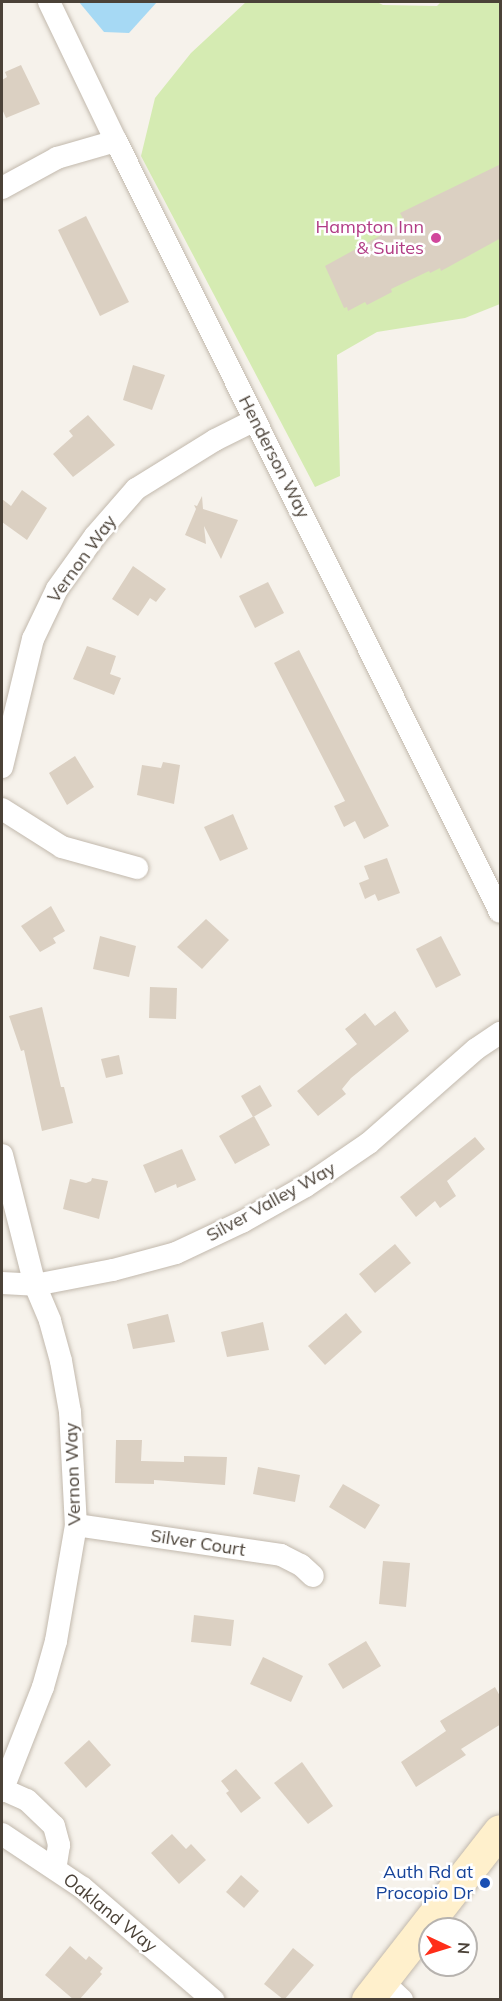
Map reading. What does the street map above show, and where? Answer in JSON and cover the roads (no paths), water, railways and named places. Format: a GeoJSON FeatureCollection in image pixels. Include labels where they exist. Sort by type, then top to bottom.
{"type":"FeatureCollection","features":[{"type":"Feature","properties":{"kind":"main road"},"geometry":{"type":"LineString","coordinates":[[384,1994],[501,1831]]}},
{"type":"Feature","properties":{"kind":"street","name":"Henderson Way"},"geometry":{"type":"LineString","coordinates":[[50,2],[116,141],[501,912]]}},
{"type":"Feature","properties":{"kind":"street"},"geometry":{"type":"LineString","coordinates":[[2,188],[57,158],[116,141]]}},
{"type":"Feature","properties":{"kind":"street","name":"Vernon Way"},"geometry":{"type":"LineString","coordinates":[[2,767],[33,639],[57,589],[95,536],[136,489],[215,441],[255,420]]}},
{"type":"Feature","properties":{"kind":"street"},"geometry":{"type":"LineString","coordinates":[[2,809],[62,847],[137,868]]}},
{"type":"Feature","properties":{"kind":"street","name":"Silver Valley Way"},"geometry":{"type":"LineString","coordinates":[[2,1283],[34,1285],[113,1270],[176,1252],[242,1222],[306,1186],[369,1143],[476,1049],[501,1033]]}},
{"type":"Feature","properties":{"kind":"street","name":"Vernon Way"},"geometry":{"type":"LineString","coordinates":[[2,1155],[34,1285],[50,1321],[62,1361],[70,1412],[76,1525],[56,1641],[43,1687],[2,1790]]}},
{"type":"Feature","properties":{"kind":"street","name":"Silver Court"},"geometry":{"type":"LineString","coordinates":[[76,1525],[281,1556],[301,1565],[313,1576]]}},
{"type":"Feature","properties":{"kind":"street"},"geometry":{"type":"LineString","coordinates":[[2,1790],[27,1800],[54,1826],[58,1845],[55,1869]]}},
{"type":"Feature","properties":{"kind":"street","name":"Oakland Way"},"geometry":{"type":"LineString","coordinates":[[2,1834],[92,1895],[213,2000]]}},
{"type":"Feature","properties":{"kind":"water"},"geometry":{"type":"Polygon","coordinates":[[[79,2],[157,2],[129,33],[104,32],[79,2]]]}},
{"type":"Feature","properties":{"kind":"place","name":"Hampton Inn & Suites"},"geometry":{"type":"Point","coordinates":[436,238]}},
{"type":"Feature","properties":{"kind":"place","name":"Auth Rd at Procopio Dr"},"geometry":{"type":"Point","coordinates":[485,1883]}}]}
